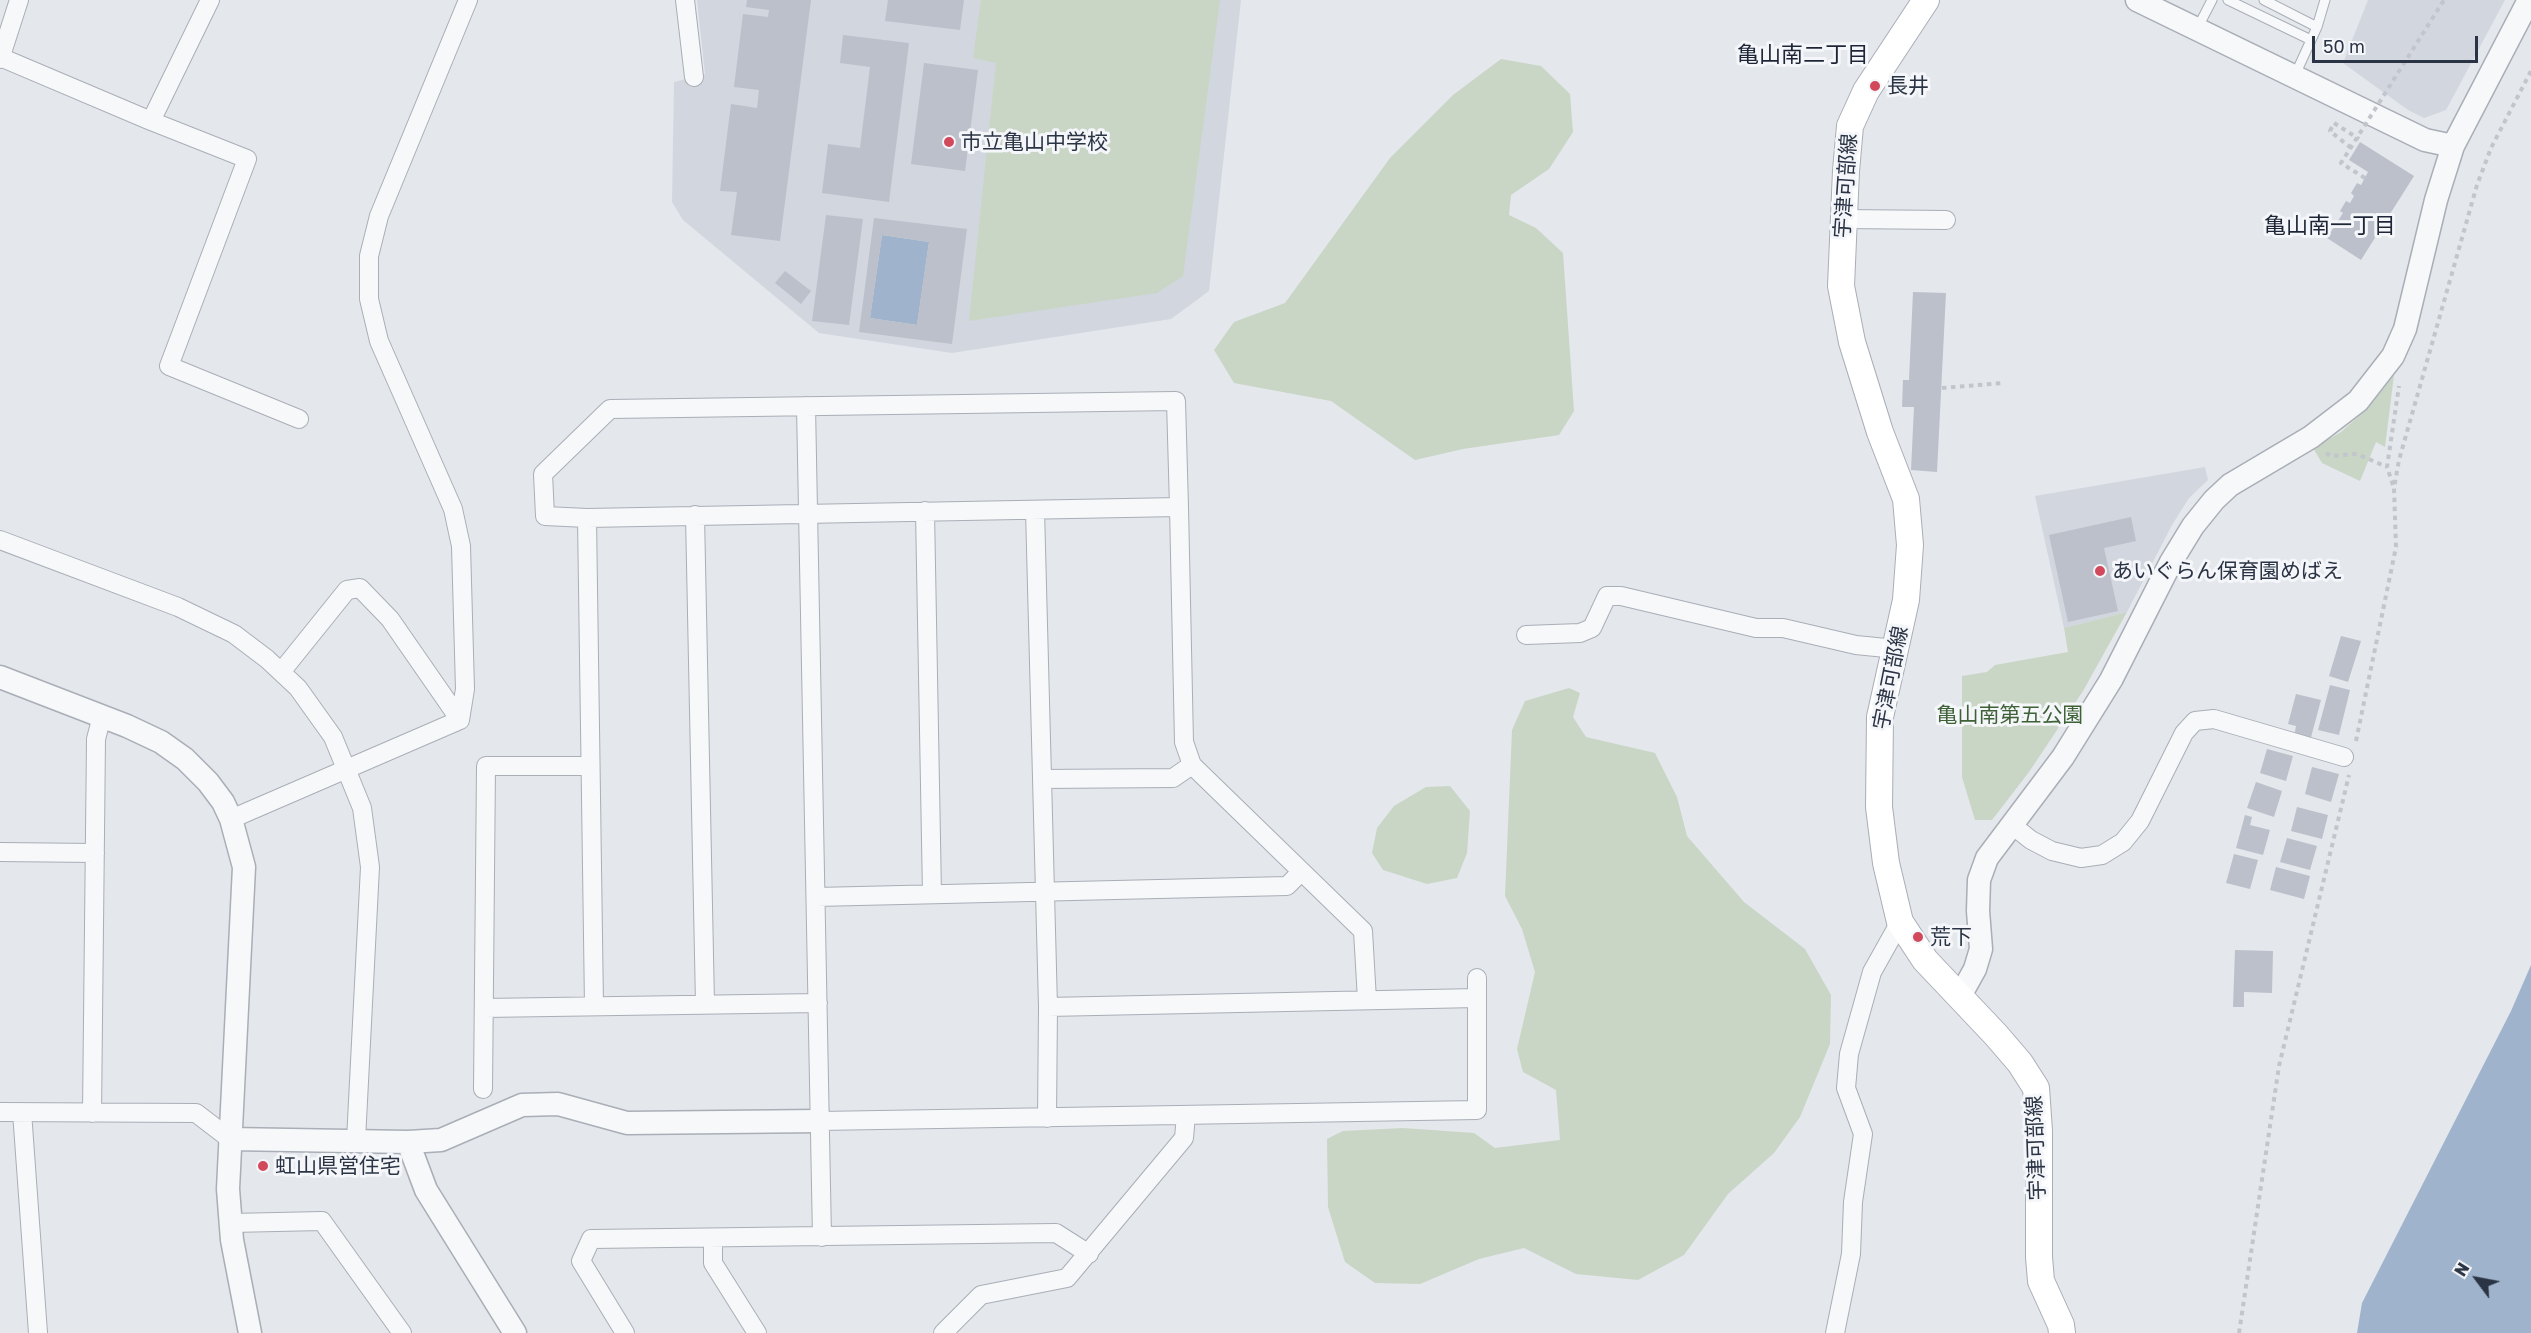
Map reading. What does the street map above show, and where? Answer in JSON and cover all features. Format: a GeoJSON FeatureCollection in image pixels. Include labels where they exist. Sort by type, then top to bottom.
{"type":"FeatureCollection","features":[{"type":"Feature","properties":{"kind":"main road","name":"宇津可部線"},"geometry":{"type":"LineString","coordinates":[[1926,0],[1866,92],[1850,126],[1844,219],[1841,286],[1852,342],[1880,432],[1906,499],[1910,545],[1906,600],[1880,717],[1879,807],[1886,863],[1900,922],[1925,960],[2020,1063],[2036,1088],[2039,1131],[2039,1257],[2042,1281],[2061,1324],[2062,1333]]}},
{"type":"Feature","properties":{"kind":"street"},"geometry":{"type":"LineString","coordinates":[[19,0],[0,58],[247,159],[169,366],[298,419]]}},
{"type":"Feature","properties":{"kind":"street"},"geometry":{"type":"LineString","coordinates":[[151,121],[210,0]]}},
{"type":"Feature","properties":{"kind":"street"},"geometry":{"type":"LineString","coordinates":[[460,720],[465,689],[461,546],[453,509],[379,341],[369,299],[369,256],[379,216],[468,0]]}},
{"type":"Feature","properties":{"kind":"street"},"geometry":{"type":"LineString","coordinates":[[685,0],[694,77]]}},
{"type":"Feature","properties":{"kind":"street"},"geometry":{"type":"LineString","coordinates":[[2137,0],[2425,140],[2453,146]]}},
{"type":"Feature","properties":{"kind":"street"},"geometry":{"type":"LineString","coordinates":[[1960,996],[1975,969],[1981,949],[1977,911],[1979,880],[1987,858],[2063,757],[2111,680],[2171,562],[2200,517],[2230,485],[2312,437],[2358,401],[2393,356],[2405,329],[2436,200],[2453,146],[2529,0]]}},
{"type":"Feature","properties":{"kind":"street"},"geometry":{"type":"LineString","coordinates":[[1844,219],[1946,220]]}},
{"type":"Feature","properties":{"kind":"street"},"geometry":{"type":"LineString","coordinates":[[1179,507],[808,512],[587,518],[545,516],[543,474],[610,408],[1176,401],[1179,507],[1184,742],[1192,765],[1363,931],[1367,1000]]}},
{"type":"Feature","properties":{"kind":"street"},"geometry":{"type":"LineString","coordinates":[[806,406],[822,1237]]}},
{"type":"Feature","properties":{"kind":"street"},"geometry":{"type":"LineString","coordinates":[[1035,510],[1048,1007],[1047,1118]]}},
{"type":"Feature","properties":{"kind":"street"},"geometry":{"type":"LineString","coordinates":[[925,511],[932,894]]}},
{"type":"Feature","properties":{"kind":"street"},"geometry":{"type":"LineString","coordinates":[[695,515],[705,1004]]}},
{"type":"Feature","properties":{"kind":"street"},"geometry":{"type":"LineString","coordinates":[[587,518],[594,1006]]}},
{"type":"Feature","properties":{"kind":"street"},"geometry":{"type":"LineString","coordinates":[[0,540],[178,607],[234,634],[298,688],[333,737],[362,808],[370,867],[356,1140]]}},
{"type":"Feature","properties":{"kind":"street"},"geometry":{"type":"LineString","coordinates":[[281,672],[347,590],[360,588],[390,619],[460,720]]}},
{"type":"Feature","properties":{"kind":"street"},"geometry":{"type":"LineString","coordinates":[[1526,635],[1586,631],[1593,628],[1607,596],[1621,596],[1756,628],[1783,628],[1856,645],[1896,650]]}},
{"type":"Feature","properties":{"kind":"street"},"geometry":{"type":"LineString","coordinates":[[0,677],[161,742],[185,759],[208,782],[223,802],[231,819],[244,867],[228,1189],[241,1296],[250,1333]]}},
{"type":"Feature","properties":{"kind":"street"},"geometry":{"type":"LineString","coordinates":[[92,1113],[96,738],[102,717]]}},
{"type":"Feature","properties":{"kind":"street"},"geometry":{"type":"LineString","coordinates":[[2012,825],[2031,840],[2052,851],[2081,858],[2102,855],[2123,842],[2140,821],[2184,733],[2195,721],[2214,719],[2349,758]]}},
{"type":"Feature","properties":{"kind":"street"},"geometry":{"type":"LineString","coordinates":[[231,819],[460,720]]}},
{"type":"Feature","properties":{"kind":"street"},"geometry":{"type":"LineString","coordinates":[[1042,779],[1173,778],[1192,765]]}},
{"type":"Feature","properties":{"kind":"street"},"geometry":{"type":"LineString","coordinates":[[483,1089],[486,766],[590,766]]}},
{"type":"Feature","properties":{"kind":"street"},"geometry":{"type":"LineString","coordinates":[[0,852],[95,853]]}},
{"type":"Feature","properties":{"kind":"street"},"geometry":{"type":"LineString","coordinates":[[816,897],[1287,886],[1301,872]]}},
{"type":"Feature","properties":{"kind":"street"},"geometry":{"type":"LineString","coordinates":[[1835,1333],[1851,1254],[1853,1202],[1863,1134],[1846,1088],[1849,1054],[1872,972],[1900,922]]}},
{"type":"Feature","properties":{"kind":"street"},"geometry":{"type":"LineString","coordinates":[[0,1112],[196,1113],[230,1139],[408,1142],[441,1140],[522,1105],[558,1104],[627,1122],[1047,1118],[1477,1110],[1477,978]]}},
{"type":"Feature","properties":{"kind":"street"},"geometry":{"type":"LineString","coordinates":[[1048,1007],[1477,998]]}},
{"type":"Feature","properties":{"kind":"street"},"geometry":{"type":"LineString","coordinates":[[484,1008],[818,1003]]}},
{"type":"Feature","properties":{"kind":"street"},"geometry":{"type":"LineString","coordinates":[[22,1112],[38,1333]]}},
{"type":"Feature","properties":{"kind":"street"},"geometry":{"type":"LineString","coordinates":[[943,1333],[981,1295],[1067,1278],[1184,1138],[1186,1115]]}},
{"type":"Feature","properties":{"kind":"street"},"geometry":{"type":"LineString","coordinates":[[408,1142],[426,1190],[514,1333]]}},
{"type":"Feature","properties":{"kind":"street"},"geometry":{"type":"LineString","coordinates":[[231,1223],[322,1221],[402,1333]]}},
{"type":"Feature","properties":{"kind":"street"},"geometry":{"type":"LineString","coordinates":[[625,1333],[581,1260],[591,1239],[1056,1233],[1089,1254]]}},
{"type":"Feature","properties":{"kind":"street"},"geometry":{"type":"LineString","coordinates":[[713,1238],[713,1263],[757,1333]]}},
{"type":"Feature","properties":{"kind":"lane"},"geometry":{"type":"LineString","coordinates":[[2198,30],[2211,0]]}},
{"type":"Feature","properties":{"kind":"lane"},"geometry":{"type":"LineString","coordinates":[[2228,0],[2312,40]]}},
{"type":"Feature","properties":{"kind":"lane"},"geometry":{"type":"LineString","coordinates":[[2264,0],[2317,27]]}},
{"type":"Feature","properties":{"kind":"lane"},"geometry":{"type":"LineString","coordinates":[[2295,76],[2312,40],[2325,0]]}},
{"type":"Feature","properties":{"kind":"path"},"geometry":{"type":"LineString","coordinates":[[2365,178],[2341,163],[2444,0]]}},
{"type":"Feature","properties":{"kind":"path"},"geometry":{"type":"LineString","coordinates":[[2239,1333],[2279,1066],[2396,547],[2394,488],[2399,460],[2477,185],[2491,148],[2531,71]]}},
{"type":"Feature","properties":{"kind":"path"},"geometry":{"type":"LineString","coordinates":[[2351,148],[2330,131],[2334,123],[2359,139]]}},
{"type":"Feature","properties":{"kind":"path"},"geometry":{"type":"LineString","coordinates":[[1942,388],[2002,383]]}},
{"type":"Feature","properties":{"kind":"path"},"geometry":{"type":"LineString","coordinates":[[2394,488],[2388,467],[2399,384]]}},
{"type":"Feature","properties":{"kind":"path"},"geometry":{"type":"LineString","coordinates":[[2312,437],[2331,456],[2357,454],[2388,467]]}},
{"type":"Feature","properties":{"kind":"shaded area","name":"市立亀山中学校"},"geometry":{"type":"Polygon","coordinates":[[[697,0],[1241,0],[1209,291],[1171,319],[952,353],[819,333],[683,220],[672,202],[674,82],[705,74],[697,0]]]}},
{"type":"Feature","properties":{"kind":"shaded area"},"geometry":{"type":"Polygon","coordinates":[[[2368,0],[2505,0],[2446,110],[2424,118],[2408,110],[2343,63],[2368,0]]]}},
{"type":"Feature","properties":{"kind":"shaded area","name":"あいぐらん保育園めばえ"},"geometry":{"type":"Polygon","coordinates":[[[2205,467],[2208,480],[2189,498],[2172,525],[2127,612],[2064,628],[2035,496],[2205,467]]]}},
{"type":"Feature","properties":{"kind":"green space"},"geometry":{"type":"Polygon","coordinates":[[[981,0],[1220,0],[1183,276],[1157,293],[969,321],[996,63],[973,58],[981,0]]]}},
{"type":"Feature","properties":{"kind":"green space"},"geometry":{"type":"Polygon","coordinates":[[[1501,59],[1541,66],[1570,94],[1573,132],[1549,169],[1511,195],[1509,215],[1536,228],[1563,253],[1574,411],[1559,435],[1463,449],[1415,460],[1331,401],[1234,383],[1214,350],[1234,322],[1285,303],[1390,158],[1453,95],[1501,59]]]}},
{"type":"Feature","properties":{"kind":"green space"},"geometry":{"type":"Polygon","coordinates":[[[2394,375],[2385,447],[2376,442],[2360,481],[2322,463],[2313,448],[2341,432],[2369,407],[2394,375]]]}},
{"type":"Feature","properties":{"kind":"green space","name":"亀山南第五公園"},"geometry":{"type":"Polygon","coordinates":[[[2127,612],[2083,691],[2029,772],[1992,820],[1975,820],[1962,777],[1962,676],[1987,672],[1995,665],[2068,652],[2064,628],[2127,612]]]}},
{"type":"Feature","properties":{"kind":"green space"},"geometry":{"type":"Polygon","coordinates":[[[1569,688],[1580,693],[1573,717],[1586,737],[1655,753],[1677,797],[1687,836],[1744,902],[1805,949],[1831,995],[1830,1044],[1800,1117],[1774,1153],[1728,1194],[1684,1255],[1638,1280],[1576,1274],[1524,1248],[1479,1259],[1420,1284],[1375,1283],[1345,1262],[1328,1207],[1327,1139],[1343,1131],[1403,1128],[1474,1133],[1495,1148],[1560,1140],[1556,1090],[1523,1072],[1517,1049],[1535,972],[1522,929],[1505,896],[1512,730],[1525,701],[1569,688]]]}},
{"type":"Feature","properties":{"kind":"green space"},"geometry":{"type":"Polygon","coordinates":[[[1450,786],[1470,811],[1467,853],[1457,878],[1427,884],[1383,870],[1372,853],[1377,828],[1394,806],[1426,787],[1450,786]]]}},
{"type":"Feature","properties":{"kind":"water"},"geometry":{"type":"Polygon","coordinates":[[[882,235],[929,242],[917,325],[870,318],[882,235]]]}},
{"type":"Feature","properties":{"kind":"water"},"geometry":{"type":"Polygon","coordinates":[[[2531,965],[2531,1333],[2357,1333],[2362,1303],[2511,1011],[2531,965]]]}},
{"type":"Feature","properties":{"kind":"building"},"geometry":{"type":"Polygon","coordinates":[[[747,0],[811,0],[780,241],[731,235],[737,192],[720,191],[731,104],[757,108],[759,90],[734,87],[743,14],[768,17],[769,10],[746,7],[747,0]]]}},
{"type":"Feature","properties":{"kind":"building"},"geometry":{"type":"Polygon","coordinates":[[[888,0],[964,0],[960,30],[885,21],[888,0]]]}},
{"type":"Feature","properties":{"kind":"building"},"geometry":{"type":"Polygon","coordinates":[[[843,35],[909,43],[889,202],[822,193],[828,144],[860,148],[870,67],[840,63],[843,35]]]}},
{"type":"Feature","properties":{"kind":"building"},"geometry":{"type":"Polygon","coordinates":[[[924,63],[978,70],[965,171],[911,164],[924,63]]]}},
{"type":"Feature","properties":{"kind":"building"},"geometry":{"type":"Polygon","coordinates":[[[2360,142],[2414,176],[2361,260],[2327,238],[2343,213],[2340,211],[2346,201],[2350,203],[2354,196],[2351,193],[2357,183],[2361,185],[2368,172],[2349,160],[2360,142]]]}},
{"type":"Feature","properties":{"kind":"building"},"geometry":{"type":"Polygon","coordinates":[[[826,215],[863,219],[849,325],[812,321],[826,215]]]}},
{"type":"Feature","properties":{"kind":"building"},"geometry":{"type":"Polygon","coordinates":[[[874,218],[967,229],[952,344],[859,332],[874,218]],[[882,235],[870,318],[917,325],[929,242],[882,235]]]}},
{"type":"Feature","properties":{"kind":"building"},"geometry":{"type":"Polygon","coordinates":[[[785,271],[811,291],[801,304],[775,283],[785,271]]]}},
{"type":"Feature","properties":{"kind":"building"},"geometry":{"type":"Polygon","coordinates":[[[1913,292],[1946,293],[1937,472],[1911,470],[1914,407],[1902,407],[1903,380],[1909,380],[1913,292]]]}},
{"type":"Feature","properties":{"kind":"building"},"geometry":{"type":"Polygon","coordinates":[[[2131,517],[2136,541],[2104,548],[2118,611],[2068,622],[2049,535],[2131,517]]]}},
{"type":"Feature","properties":{"kind":"building"},"geometry":{"type":"Polygon","coordinates":[[[2341,636],[2361,641],[2348,682],[2329,676],[2341,636]]]}},
{"type":"Feature","properties":{"kind":"building"},"geometry":{"type":"Polygon","coordinates":[[[2330,685],[2350,690],[2339,735],[2318,730],[2330,685]]]}},
{"type":"Feature","properties":{"kind":"building"},"geometry":{"type":"Polygon","coordinates":[[[2296,694],[2321,700],[2310,741],[2294,737],[2296,726],[2288,724],[2296,694]]]}},
{"type":"Feature","properties":{"kind":"building"},"geometry":{"type":"Polygon","coordinates":[[[2267,749],[2293,756],[2286,781],[2260,773],[2267,749]]]}},
{"type":"Feature","properties":{"kind":"building"},"geometry":{"type":"Polygon","coordinates":[[[2312,767],[2339,774],[2331,802],[2305,794],[2312,767]]]}},
{"type":"Feature","properties":{"kind":"building"},"geometry":{"type":"Polygon","coordinates":[[[2256,782],[2282,791],[2274,817],[2247,808],[2256,782]]]}},
{"type":"Feature","properties":{"kind":"building"},"geometry":{"type":"Polygon","coordinates":[[[2297,807],[2328,815],[2322,839],[2291,831],[2297,807]]]}},
{"type":"Feature","properties":{"kind":"building"},"geometry":{"type":"Polygon","coordinates":[[[2245,815],[2252,817],[2250,825],[2270,830],[2263,855],[2236,848],[2245,815]]]}},
{"type":"Feature","properties":{"kind":"building"},"geometry":{"type":"Polygon","coordinates":[[[2287,838],[2317,846],[2310,870],[2280,862],[2287,838]]]}},
{"type":"Feature","properties":{"kind":"building"},"geometry":{"type":"Polygon","coordinates":[[[2234,854],[2258,860],[2250,889],[2226,883],[2234,854]]]}},
{"type":"Feature","properties":{"kind":"building"},"geometry":{"type":"Polygon","coordinates":[[[2276,867],[2310,876],[2304,899],[2270,890],[2276,867]]]}},
{"type":"Feature","properties":{"kind":"building"},"geometry":{"type":"Polygon","coordinates":[[[2235,950],[2273,951],[2272,993],[2244,992],[2244,1007],[2233,1007],[2235,950]]]}},
{"type":"Feature","properties":{"kind":"place","name":"長井"},"geometry":{"type":"Point","coordinates":[1875,86]}},
{"type":"Feature","properties":{"kind":"place","name":"市立亀山中学校"},"geometry":{"type":"Point","coordinates":[949,142]}},
{"type":"Feature","properties":{"kind":"place","name":"あいぐらん保育園めばえ"},"geometry":{"type":"Point","coordinates":[2100,571]}},
{"type":"Feature","properties":{"kind":"place","name":"荒下"},"geometry":{"type":"Point","coordinates":[1918,937]}},
{"type":"Feature","properties":{"kind":"place","name":"虹山県営住宅"},"geometry":{"type":"Point","coordinates":[263,1166]}},
{"type":"Feature","properties":{"kind":"district","name":"亀山南二丁目"},"geometry":{"type":"Point","coordinates":[1803,55]}},
{"type":"Feature","properties":{"kind":"district","name":"亀山南一丁目"},"geometry":{"type":"Point","coordinates":[2330,226]}}]}
